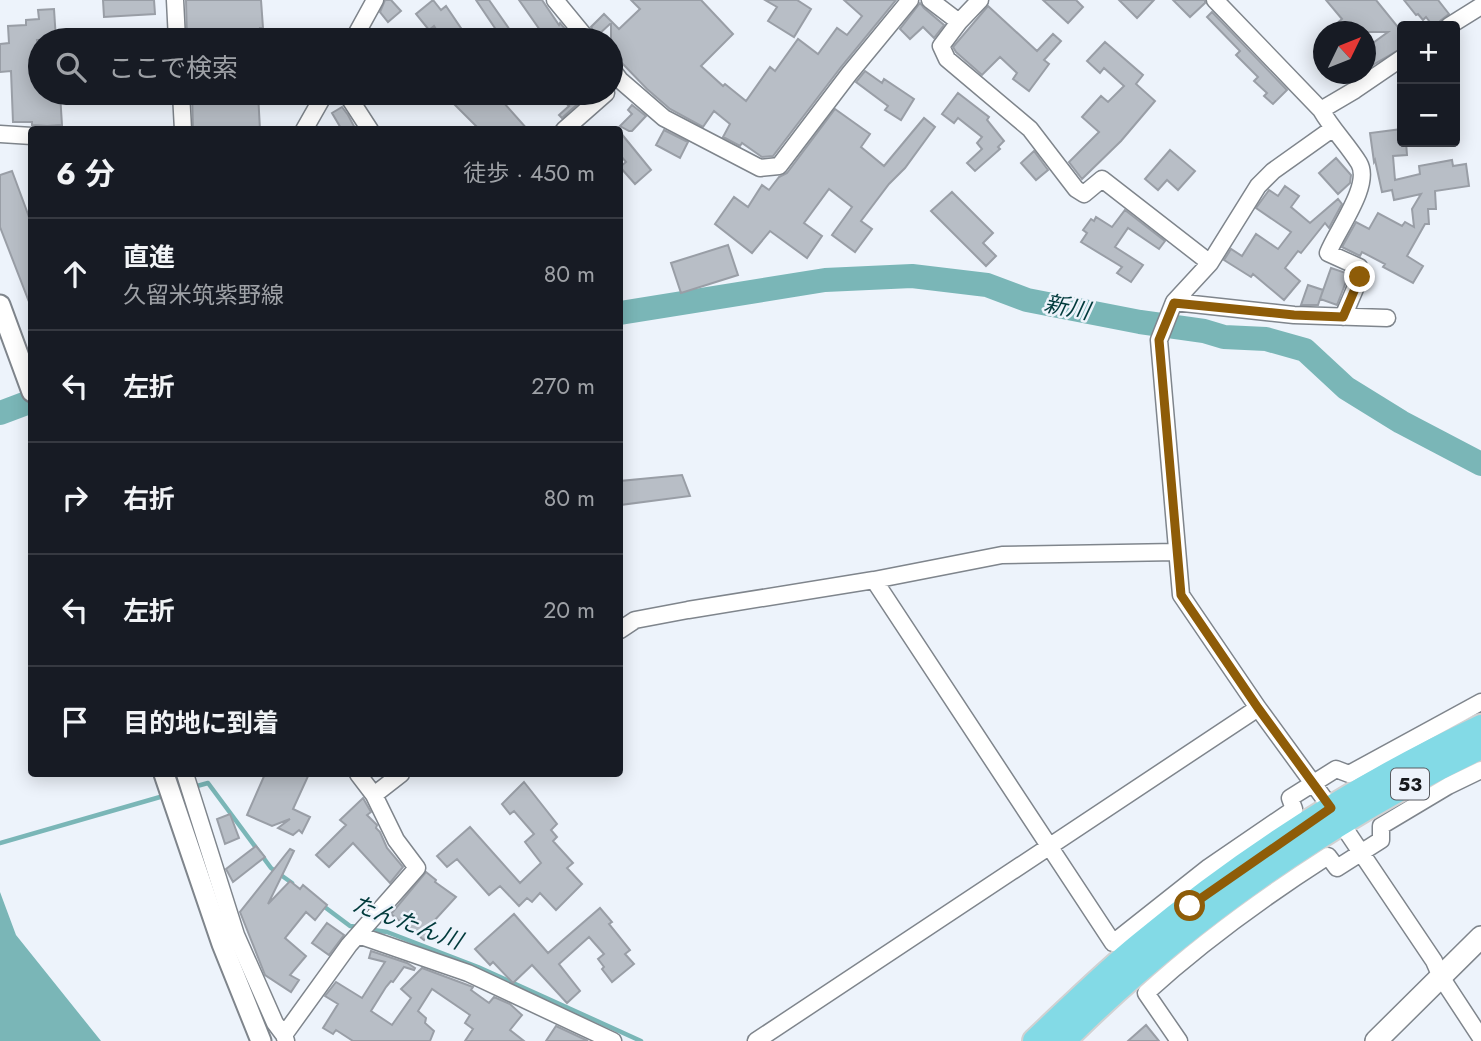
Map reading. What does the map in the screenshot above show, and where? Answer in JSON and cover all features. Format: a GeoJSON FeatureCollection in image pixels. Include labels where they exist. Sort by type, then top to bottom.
{"type":"FeatureCollection","features":[{"type":"Feature","properties":{"kind":"main road","name":"53"},"geometry":{"type":"LineString","coordinates":[[1063,1041],[1144,967],[1208,914],[1388,775],[1481,727]]}},
{"type":"Feature","properties":{"kind":"main road","name":"53"},"geometry":{"type":"LineString","coordinates":[[1035,1041],[1140,944],[1237,871],[1336,816],[1481,747]]}},
{"type":"Feature","properties":{"kind":"main road"},"geometry":{"type":"LineString","coordinates":[[1376,1041],[1481,937]]}},
{"type":"Feature","properties":{"kind":"street"},"geometry":{"type":"LineString","coordinates":[[175,0],[176,28]]}},
{"type":"Feature","properties":{"kind":"street"},"geometry":{"type":"LineString","coordinates":[[360,28],[374,0]]}},
{"type":"Feature","properties":{"kind":"street"},"geometry":{"type":"LineString","coordinates":[[555,0],[578,28]]}},
{"type":"Feature","properties":{"kind":"street"},"geometry":{"type":"LineString","coordinates":[[623,86],[664,118],[760,168],[779,166],[910,0]]}},
{"type":"Feature","properties":{"kind":"street"},"geometry":{"type":"LineString","coordinates":[[930,0],[959,22]]}},
{"type":"Feature","properties":{"kind":"street"},"geometry":{"type":"LineString","coordinates":[[980,0],[941,46],[947,60],[1030,129],[1076,189],[1084,194],[1102,178],[1210,262]]}},
{"type":"Feature","properties":{"kind":"street"},"geometry":{"type":"LineString","coordinates":[[1214,0],[1321,110],[1332,130],[1360,165],[1363,178],[1359,191],[1328,253],[1359,267],[1360,277],[1343,317]]}},
{"type":"Feature","properties":{"kind":"street"},"geometry":{"type":"LineString","coordinates":[[1457,21],[1481,6]]}},
{"type":"Feature","properties":{"kind":"street"},"geometry":{"type":"LineString","coordinates":[[1321,110],[1397,61]]}},
{"type":"Feature","properties":{"kind":"street"},"geometry":{"type":"LineString","coordinates":[[179,126],[180,105]]}},
{"type":"Feature","properties":{"kind":"street"},"geometry":{"type":"LineString","coordinates":[[306,126],[318,105]]}},
{"type":"Feature","properties":{"kind":"street"},"geometry":{"type":"LineString","coordinates":[[354,105],[367,126]]}},
{"type":"Feature","properties":{"kind":"street"},"geometry":{"type":"LineString","coordinates":[[569,126],[592,105]]}},
{"type":"Feature","properties":{"kind":"street"},"geometry":{"type":"LineString","coordinates":[[1332,130],[1273,171],[1258,186],[1210,262],[1174,303],[1159,340],[1181,595],[1336,816],[1434,961],[1441,977],[1481,1038]]}},
{"type":"Feature","properties":{"kind":"street"},"geometry":{"type":"LineString","coordinates":[[0,134],[28,136]]}},
{"type":"Feature","properties":{"kind":"street"},"geometry":{"type":"LineString","coordinates":[[1174,303],[1294,315],[1387,318]]}},
{"type":"Feature","properties":{"kind":"street"},"geometry":{"type":"LineString","coordinates":[[0,305],[28,380]]}},
{"type":"Feature","properties":{"kind":"street"},"geometry":{"type":"LineString","coordinates":[[623,628],[635,620],[874,580],[1002,555],[1177,552]]}},
{"type":"Feature","properties":{"kind":"street"},"geometry":{"type":"LineString","coordinates":[[874,580],[1113,943],[1209,867],[1294,809],[1290,798],[1336,769],[1349,774],[1481,702]]}},
{"type":"Feature","properties":{"kind":"street"},"geometry":{"type":"LineString","coordinates":[[756,1041],[1258,708]]}},
{"type":"Feature","properties":{"kind":"street"},"geometry":{"type":"LineString","coordinates":[[1179,1041],[1146,993],[1212,936],[1295,877],[1328,856],[1337,868],[1381,840],[1381,826],[1448,786],[1481,770]]}},
{"type":"Feature","properties":{"kind":"street"},"geometry":{"type":"LineString","coordinates":[[165,777],[222,944],[261,1041]]}},
{"type":"Feature","properties":{"kind":"street"},"geometry":{"type":"LineString","coordinates":[[185,777],[236,935],[275,1023],[285,1038],[358,935],[417,868],[396,839],[374,795],[360,777]]}},
{"type":"Feature","properties":{"kind":"street"},"geometry":{"type":"LineString","coordinates":[[374,795],[397,777]]}},
{"type":"Feature","properties":{"kind":"street"},"geometry":{"type":"LineString","coordinates":[[358,935],[468,973],[613,1041]]}},
{"type":"Feature","properties":{"kind":"water"},"geometry":{"type":"Polygon","coordinates":[[[0,892],[16,935],[101,1041],[0,1041],[0,892]]]}},
{"type":"Feature","properties":{"kind":"building"},"geometry":{"type":"Polygon","coordinates":[[[103,0],[154,0],[155,14],[104,17],[103,0]]]}},
{"type":"Feature","properties":{"kind":"building"},"geometry":{"type":"Polygon","coordinates":[[[186,0],[261,0],[263,28],[187,28],[186,0]]]}},
{"type":"Feature","properties":{"kind":"building"},"geometry":{"type":"Polygon","coordinates":[[[385,0],[391,0],[401,11],[388,22],[380,12],[385,0]]]}},
{"type":"Feature","properties":{"kind":"building"},"geometry":{"type":"Polygon","coordinates":[[[433,0],[441,10],[446,6],[461,28],[427,28],[416,14],[433,0]]]}},
{"type":"Feature","properties":{"kind":"building"},"geometry":{"type":"Polygon","coordinates":[[[476,0],[489,0],[509,28],[495,28],[476,0]]]}},
{"type":"Feature","properties":{"kind":"building"},"geometry":{"type":"Polygon","coordinates":[[[519,0],[542,0],[559,25],[560,23],[564,28],[539,28],[519,0]]]}},
{"type":"Feature","properties":{"kind":"building"},"geometry":{"type":"Polygon","coordinates":[[[631,0],[701,0],[733,34],[701,66],[723,86],[725,84],[746,101],[770,67],[775,71],[798,39],[818,54],[837,28],[847,35],[862,16],[844,0],[896,0],[773,156],[762,157],[742,143],[740,146],[723,137],[730,124],[714,111],[703,127],[670,109],[623,64],[623,28],[620,28],[640,9],[631,0]]]}},
{"type":"Feature","properties":{"kind":"building"},"geometry":{"type":"Polygon","coordinates":[[[765,0],[797,0],[811,9],[794,37],[768,21],[777,7],[765,0]]]}},
{"type":"Feature","properties":{"kind":"building"},"geometry":{"type":"Polygon","coordinates":[[[1043,0],[1076,0],[1083,7],[1068,23],[1043,0]]]}},
{"type":"Feature","properties":{"kind":"building"},"geometry":{"type":"Polygon","coordinates":[[[1119,0],[1154,0],[1137,18],[1119,0]]]}},
{"type":"Feature","properties":{"kind":"building"},"geometry":{"type":"Polygon","coordinates":[[[1173,0],[1205,0],[1205,3],[1190,17],[1173,0]]]}},
{"type":"Feature","properties":{"kind":"building"},"geometry":{"type":"Polygon","coordinates":[[[1326,0],[1376,0],[1397,26],[1397,51],[1376,63],[1376,41],[1388,32],[1376,32],[1376,21],[1340,21],[1342,19],[1326,0]]]}},
{"type":"Feature","properties":{"kind":"building"},"geometry":{"type":"Polygon","coordinates":[[[1404,0],[1438,0],[1449,14],[1440,21],[1429,21],[1426,17],[1423,20],[1404,0]]]}},
{"type":"Feature","properties":{"kind":"building"},"geometry":{"type":"Polygon","coordinates":[[[920,3],[944,25],[934,38],[923,27],[910,39],[900,29],[920,3]]]}},
{"type":"Feature","properties":{"kind":"building"},"geometry":{"type":"Polygon","coordinates":[[[988,6],[1037,51],[1053,34],[1061,41],[1044,60],[1049,64],[1029,91],[1013,79],[1017,73],[1000,57],[982,75],[953,47],[988,6]]]}},
{"type":"Feature","properties":{"kind":"building"},"geometry":{"type":"Polygon","coordinates":[[[54,9],[55,28],[28,28],[28,105],[61,105],[62,125],[13,122],[11,71],[0,72],[0,44],[9,43],[8,26],[26,25],[26,20],[39,19],[38,10],[54,9]]]}},
{"type":"Feature","properties":{"kind":"building"},"geometry":{"type":"Polygon","coordinates":[[[1212,12],[1287,90],[1273,104],[1264,96],[1267,93],[1254,81],[1258,77],[1236,55],[1240,51],[1207,17],[1212,12]]]}},
{"type":"Feature","properties":{"kind":"building"},"geometry":{"type":"Polygon","coordinates":[[[604,14],[618,28],[611,28],[611,23],[606,28],[592,28],[604,14]]]}},
{"type":"Feature","properties":{"kind":"building"},"geometry":{"type":"Polygon","coordinates":[[[1105,42],[1143,75],[1136,84],[1155,101],[1121,141],[1082,179],[1069,162],[1099,132],[1082,117],[1101,96],[1108,102],[1124,86],[1104,68],[1100,73],[1087,61],[1105,42]]]}},
{"type":"Feature","properties":{"kind":"building"},"geometry":{"type":"Polygon","coordinates":[[[865,71],[882,83],[884,79],[914,99],[901,120],[885,110],[888,106],[856,82],[865,71]]]}},
{"type":"Feature","properties":{"kind":"building"},"geometry":{"type":"Polygon","coordinates":[[[958,93],[989,117],[987,120],[1004,141],[998,147],[1000,149],[975,171],[967,163],[982,149],[977,143],[982,137],[958,118],[954,123],[942,114],[958,93]]]}},
{"type":"Feature","properties":{"kind":"building"},"geometry":{"type":"Polygon","coordinates":[[[192,105],[259,105],[260,126],[193,126],[192,105]]]}},
{"type":"Feature","properties":{"kind":"building"},"geometry":{"type":"Polygon","coordinates":[[[455,105],[506,105],[524,126],[476,126],[455,105]]]}},
{"type":"Feature","properties":{"kind":"building"},"geometry":{"type":"Polygon","coordinates":[[[577,105],[562,118],[559,115],[569,106],[577,105]]]}},
{"type":"Feature","properties":{"kind":"building"},"geometry":{"type":"Polygon","coordinates":[[[632,105],[646,116],[632,131],[620,126],[632,114],[628,110],[632,105]]]}},
{"type":"Feature","properties":{"kind":"building"},"geometry":{"type":"Polygon","coordinates":[[[342,107],[354,126],[340,126],[332,113],[342,107]]]}},
{"type":"Feature","properties":{"kind":"building"},"geometry":{"type":"Polygon","coordinates":[[[835,109],[870,134],[861,147],[884,166],[924,118],[935,127],[861,221],[872,229],[855,252],[832,235],[852,207],[829,189],[804,223],[822,236],[807,258],[770,231],[752,253],[715,224],[734,197],[748,207],[762,185],[769,190],[779,177],[787,173],[835,109]]]}},
{"type":"Feature","properties":{"kind":"building"},"geometry":{"type":"Polygon","coordinates":[[[664,130],[688,142],[680,158],[656,145],[664,130]]]}},
{"type":"Feature","properties":{"kind":"building"},"geometry":{"type":"Polygon","coordinates":[[[1397,130],[1397,147],[1406,147],[1407,155],[1393,156],[1395,180],[1420,174],[1419,166],[1452,160],[1453,166],[1466,164],[1469,186],[1435,191],[1436,209],[1428,209],[1429,224],[1425,224],[1407,256],[1423,266],[1413,283],[1362,252],[1360,256],[1342,247],[1356,222],[1369,229],[1378,213],[1402,226],[1405,222],[1414,227],[1412,209],[1421,194],[1394,200],[1392,190],[1382,192],[1370,133],[1397,130]]]}},
{"type":"Feature","properties":{"kind":"building"},"geometry":{"type":"Polygon","coordinates":[[[623,136],[651,170],[635,184],[623,170],[626,162],[623,158],[623,136]]]}},
{"type":"Feature","properties":{"kind":"building"},"geometry":{"type":"Polygon","coordinates":[[[1170,150],[1195,171],[1178,190],[1167,180],[1158,190],[1145,179],[1170,150]]]}},
{"type":"Feature","properties":{"kind":"building"},"geometry":{"type":"Polygon","coordinates":[[[1034,151],[1048,170],[1036,180],[1021,163],[1034,151]]]}},
{"type":"Feature","properties":{"kind":"building"},"geometry":{"type":"Polygon","coordinates":[[[1336,158],[1351,175],[1350,183],[1338,194],[1319,173],[1336,158]]]}},
{"type":"Feature","properties":{"kind":"building"},"geometry":{"type":"Polygon","coordinates":[[[12,171],[28,214],[28,299],[0,227],[0,175],[12,171]]]}},
{"type":"Feature","properties":{"kind":"building"},"geometry":{"type":"Polygon","coordinates":[[[1285,186],[1299,196],[1291,207],[1310,223],[1338,199],[1342,204],[1329,228],[1325,223],[1285,268],[1300,281],[1284,300],[1253,274],[1251,277],[1224,260],[1231,249],[1242,256],[1256,234],[1278,249],[1291,232],[1256,208],[1269,190],[1278,196],[1285,186]]]}},
{"type":"Feature","properties":{"kind":"building"},"geometry":{"type":"Polygon","coordinates":[[[952,192],[993,233],[983,243],[996,256],[986,266],[931,211],[952,192]]]}},
{"type":"Feature","properties":{"kind":"building"},"geometry":{"type":"Polygon","coordinates":[[[1125,210],[1165,241],[1159,249],[1128,228],[1115,247],[1143,265],[1131,282],[1117,273],[1122,267],[1081,242],[1087,233],[1083,230],[1091,219],[1094,221],[1096,217],[1112,227],[1125,210]]]}},
{"type":"Feature","properties":{"kind":"building"},"geometry":{"type":"Polygon","coordinates":[[[728,245],[738,275],[681,293],[671,263],[728,245]]]}},
{"type":"Feature","properties":{"kind":"building"},"geometry":{"type":"Polygon","coordinates":[[[1331,268],[1349,274],[1337,305],[1320,299],[1331,268]]]}},
{"type":"Feature","properties":{"kind":"building"},"geometry":{"type":"Polygon","coordinates":[[[1308,285],[1323,290],[1318,305],[1301,305],[1308,285]]]}},
{"type":"Feature","properties":{"kind":"building"},"geometry":{"type":"Polygon","coordinates":[[[682,475],[690,496],[623,505],[623,481],[682,475]]]}},
{"type":"Feature","properties":{"kind":"building"},"geometry":{"type":"Polygon","coordinates":[[[264,777],[308,777],[293,809],[310,817],[302,833],[299,830],[293,835],[278,828],[290,819],[272,826],[247,815],[264,777]]]}},
{"type":"Feature","properties":{"kind":"building"},"geometry":{"type":"Polygon","coordinates":[[[524,782],[557,824],[551,830],[557,837],[553,841],[573,863],[567,868],[582,884],[556,910],[540,893],[532,902],[527,898],[519,906],[500,886],[489,895],[457,859],[447,867],[437,856],[470,827],[520,883],[541,863],[525,842],[534,834],[514,811],[510,814],[502,804],[524,782]]]}},
{"type":"Feature","properties":{"kind":"building"},"geometry":{"type":"Polygon","coordinates":[[[363,798],[371,812],[367,815],[377,825],[376,828],[387,848],[403,867],[390,883],[353,843],[329,867],[316,855],[346,825],[340,820],[363,798]]]}},
{"type":"Feature","properties":{"kind":"building"},"geometry":{"type":"Polygon","coordinates":[[[230,814],[239,838],[225,844],[217,819],[230,814]]]}},
{"type":"Feature","properties":{"kind":"building"},"geometry":{"type":"Polygon","coordinates":[[[256,846],[265,857],[233,882],[226,869],[256,846]]]}},
{"type":"Feature","properties":{"kind":"building"},"geometry":{"type":"Polygon","coordinates":[[[290,849],[294,851],[268,904],[290,881],[300,889],[303,885],[327,905],[315,920],[306,912],[285,938],[306,956],[290,975],[299,980],[291,992],[265,975],[240,912],[290,849]]]}},
{"type":"Feature","properties":{"kind":"building"},"geometry":{"type":"Polygon","coordinates":[[[426,872],[456,897],[433,922],[435,924],[424,940],[391,914],[426,872]]]}},
{"type":"Feature","properties":{"kind":"building"},"geometry":{"type":"Polygon","coordinates":[[[600,908],[630,950],[625,954],[634,964],[612,982],[598,959],[604,954],[589,937],[559,964],[580,991],[567,1003],[532,965],[513,983],[493,962],[490,965],[475,949],[514,914],[548,953],[600,908]]]}},
{"type":"Feature","properties":{"kind":"building"},"geometry":{"type":"Polygon","coordinates":[[[327,923],[344,935],[329,955],[312,943],[327,923]]]}},
{"type":"Feature","properties":{"kind":"building"},"geometry":{"type":"Polygon","coordinates":[[[371,951],[415,968],[404,967],[386,987],[371,1011],[392,1025],[411,998],[401,989],[422,968],[473,987],[471,990],[489,1003],[494,997],[510,1004],[522,1015],[510,1030],[524,1041],[465,1041],[473,1029],[465,1023],[470,1015],[432,989],[418,1011],[434,1031],[430,1041],[353,1041],[336,1030],[333,1034],[323,1028],[338,1004],[325,996],[336,982],[362,998],[385,962],[369,958],[371,951]]]}},
{"type":"Feature","properties":{"kind":"building"},"geometry":{"type":"Polygon","coordinates":[[[1146,1025],[1159,1041],[1128,1041],[1146,1025]]]}},
{"type":"Feature","properties":{"kind":"building"},"geometry":{"type":"Polygon","coordinates":[[[556,1026],[588,1041],[546,1041],[556,1026]]]}},
{"type":"Feature","properties":{"kind":"waterway","name":"新川"},"geometry":{"type":"LineString","coordinates":[[623,313],[825,280],[912,276],[987,285],[1027,300],[1140,322],[1204,331],[1224,337],[1266,339],[1305,350],[1346,388],[1401,422],[1481,464]]}},
{"type":"Feature","properties":{"kind":"waterway","name":"新川"},"geometry":{"type":"LineString","coordinates":[[0,413],[28,402]]}},
{"type":"Feature","properties":{"kind":"waterway","name":"たんたん川"},"geometry":{"type":"LineString","coordinates":[[175,792],[208,783],[271,868],[292,883]]}},
{"type":"Feature","properties":{"kind":"waterway","name":"たんたん川"},"geometry":{"type":"LineString","coordinates":[[0,843],[167,795]]}},
{"type":"Feature","properties":{"kind":"waterway","name":"たんたん川"},"geometry":{"type":"LineString","coordinates":[[322,905],[350,926],[359,927]]}},
{"type":"Feature","properties":{"kind":"waterway","name":"たんたん川"},"geometry":{"type":"LineString","coordinates":[[367,929],[387,932],[478,967],[641,1041]]}},
{"type":"Feature","properties":{"kind":"route"},"geometry":{"type":"LineString","coordinates":[[1190,906],[1331,808],[1258,708],[1181,595],[1159,340],[1174,303],[1343,317],[1360,277]]}}]}
